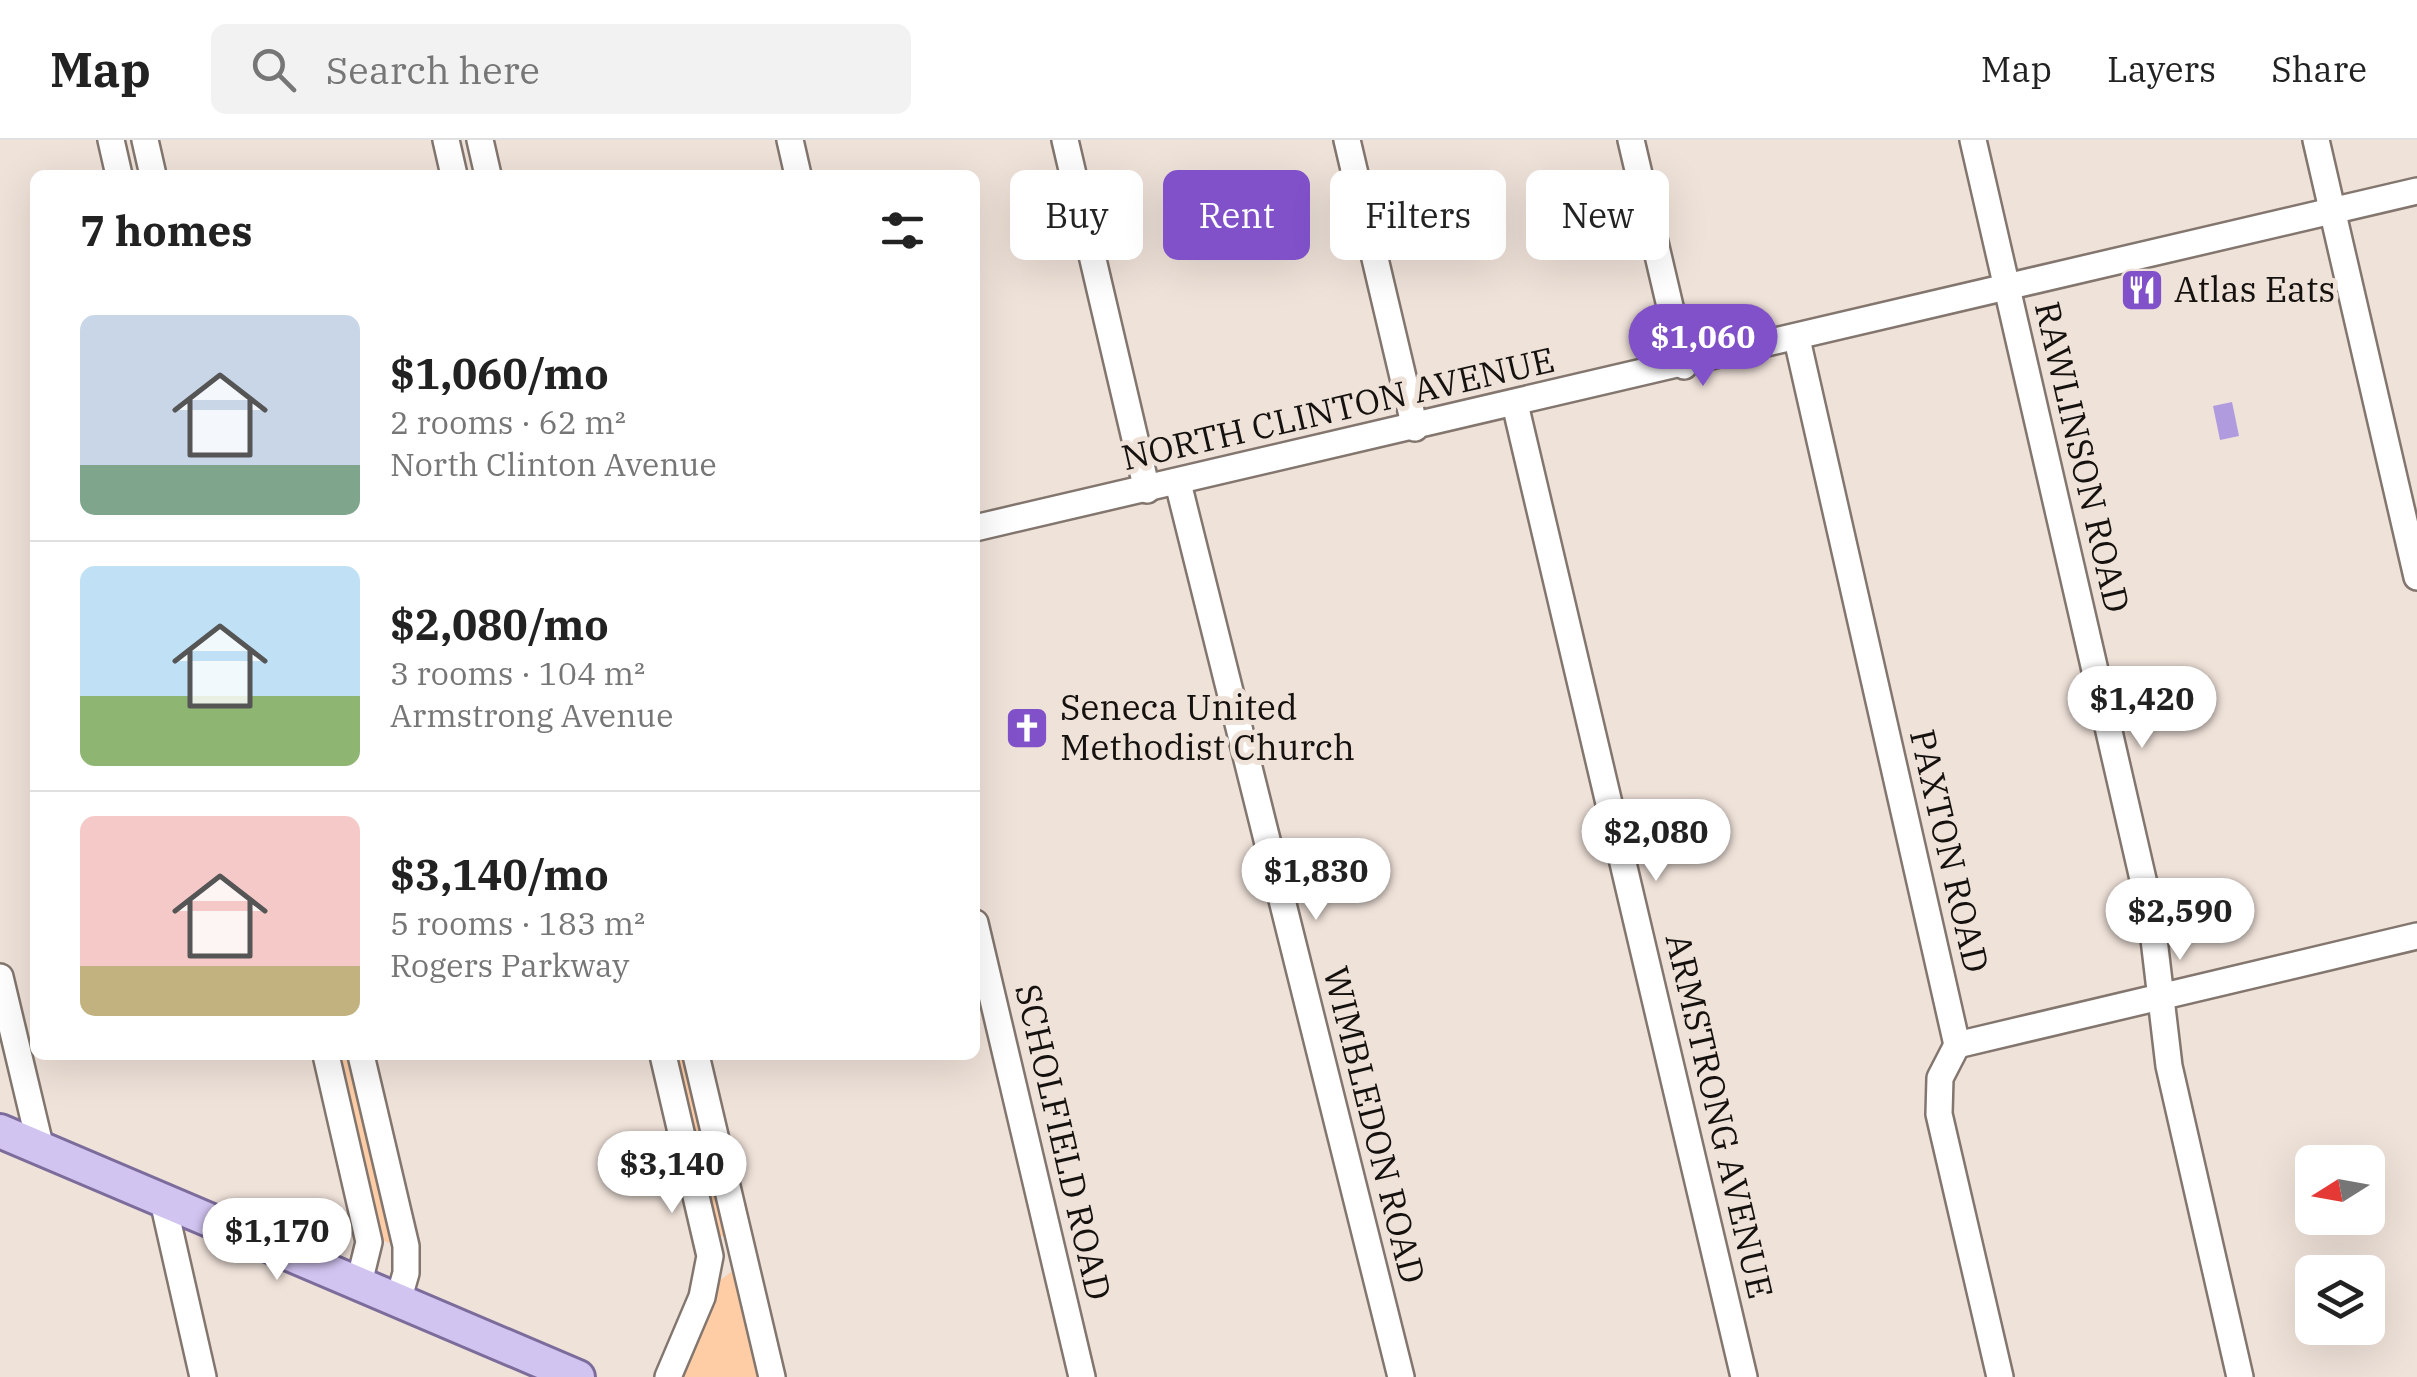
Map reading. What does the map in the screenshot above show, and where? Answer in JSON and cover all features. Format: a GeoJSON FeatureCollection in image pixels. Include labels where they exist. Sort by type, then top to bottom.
{"type":"FeatureCollection","features":[{"type":"Feature","properties":{"kind":"main road"},"geometry":{"type":"LineString","coordinates":[[0,1131],[578,1377]]}},
{"type":"Feature","properties":{"kind":"street"},"geometry":{"type":"LineString","coordinates":[[111,140],[118,170]]}},
{"type":"Feature","properties":{"kind":"street"},"geometry":{"type":"LineString","coordinates":[[145,140],[153,170]]}},
{"type":"Feature","properties":{"kind":"street"},"geometry":{"type":"LineString","coordinates":[[480,140],[487,170]]}},
{"type":"Feature","properties":{"kind":"street"},"geometry":{"type":"LineString","coordinates":[[790,140],[797,170]]}},
{"type":"Feature","properties":{"kind":"street"},"geometry":{"type":"LineString","coordinates":[[1065,140],[1147,490]]}},
{"type":"Feature","properties":{"kind":"street"},"geometry":{"type":"LineString","coordinates":[[1347,140],[1415,428]]}},
{"type":"Feature","properties":{"kind":"street"},"geometry":{"type":"LineString","coordinates":[[1631,140],[1684,366]]}},
{"type":"Feature","properties":{"kind":"street","name":"RAWLINSON ROAD"},"geometry":{"type":"LineString","coordinates":[[1973,140],[2151,914],[2169,1066],[2240,1377]]}},
{"type":"Feature","properties":{"kind":"street"},"geometry":{"type":"LineString","coordinates":[[2316,140],[2417,577]]}},
{"type":"Feature","properties":{"kind":"street"},"geometry":{"type":"LineString","coordinates":[[451,141],[454,170]]}},
{"type":"Feature","properties":{"kind":"street","name":"NORTH CLINTON AVENUE"},"geometry":{"type":"LineString","coordinates":[[980,527],[1684,366],[2417,191]]}},
{"type":"Feature","properties":{"kind":"street","name":"PAXTON ROAD"},"geometry":{"type":"LineString","coordinates":[[1797,338],[1957,1045]]}},
{"type":"Feature","properties":{"kind":"street","name":"ARMSTRONG AVENUE"},"geometry":{"type":"LineString","coordinates":[[1515,404],[1744,1377]]}},
{"type":"Feature","properties":{"kind":"street","name":"WIMBLEDON ROAD"},"geometry":{"type":"LineString","coordinates":[[1178,482],[1400,1377]]}},
{"type":"Feature","properties":{"kind":"street"},"geometry":{"type":"LineString","coordinates":[[2000,1377],[1940,1114],[1940,1078],[1957,1045],[2417,936]]}},
{"type":"Feature","properties":{"kind":"street","name":"SCHOLFIELD ROAD"},"geometry":{"type":"LineString","coordinates":[[980,945],[1082,1377]]}},
{"type":"Feature","properties":{"kind":"street"},"geometry":{"type":"LineString","coordinates":[[0,977],[41,1148]]}},
{"type":"Feature","properties":{"kind":"street"},"geometry":{"type":"LineString","coordinates":[[327,1060],[369,1242],[359,1283]]}},
{"type":"Feature","properties":{"kind":"street"},"geometry":{"type":"LineString","coordinates":[[362,1060],[406,1246],[406,1274],[398,1301]]}},
{"type":"Feature","properties":{"kind":"street"},"geometry":{"type":"LineString","coordinates":[[663,1060],[710,1256],[702,1297],[668,1377]]}},
{"type":"Feature","properties":{"kind":"street"},"geometry":{"type":"LineString","coordinates":[[697,1060],[772,1377]]}},
{"type":"Feature","properties":{"kind":"street"},"geometry":{"type":"LineString","coordinates":[[163,1201],[204,1377]]}},
{"type":"Feature","properties":{"kind":"street"},"geometry":{"type":"LineString","coordinates":[[710,1256],[742,1249]]}},
{"type":"Feature","properties":{"kind":"shaded area"},"geometry":{"type":"Polygon","coordinates":[[[2232,402],[2239,436],[2220,440],[2213,406],[2232,402]]]}},
{"type":"Feature","properties":{"kind":"shaded area"},"geometry":{"type":"Polygon","coordinates":[[[336,1060],[354,1060],[393,1240],[389,1243],[378,1238],[336,1060]]]}},
{"type":"Feature","properties":{"kind":"shaded area"},"geometry":{"type":"Polygon","coordinates":[[[672,1060],[688,1060],[725,1237],[715,1235],[672,1060]]]}},
{"type":"Feature","properties":{"kind":"shaded area"},"geometry":{"type":"Polygon","coordinates":[[[734,1270],[739,1274],[763,1377],[679,1377],[716,1283],[734,1270]]]}},
{"type":"Feature","properties":{"kind":"place","name":"Atlas Eats"},"geometry":{"type":"Point","coordinates":[2142,290]}},
{"type":"Feature","properties":{"kind":"place","name":"Seneca United Methodist Church"},"geometry":{"type":"Point","coordinates":[1027,728]}}]}
